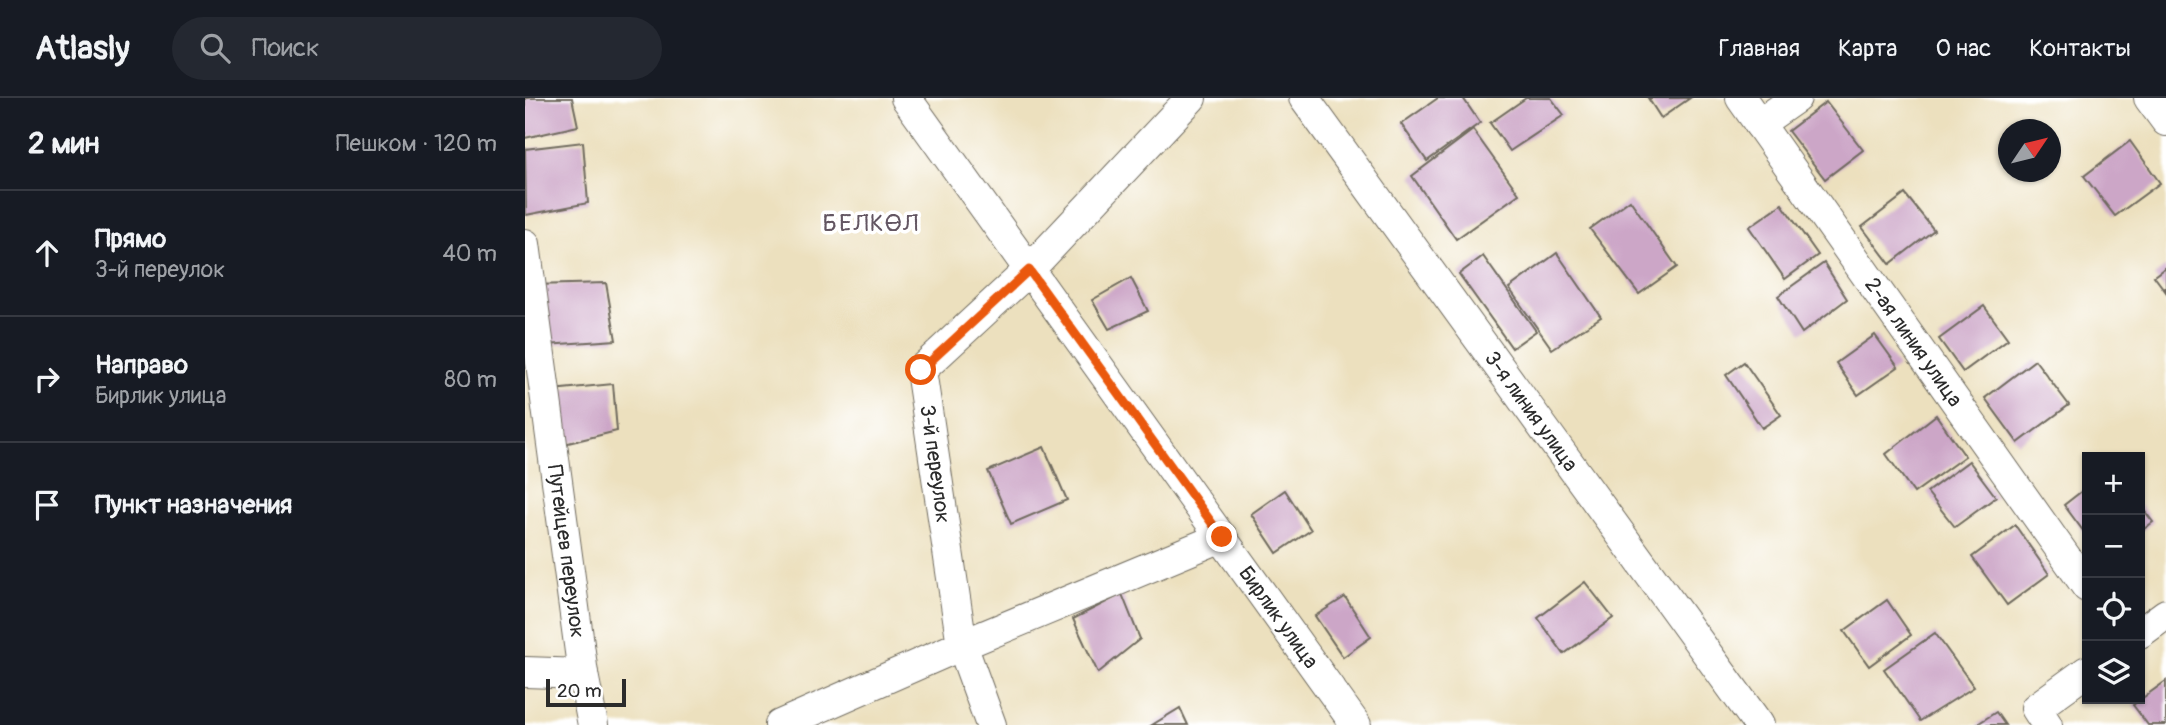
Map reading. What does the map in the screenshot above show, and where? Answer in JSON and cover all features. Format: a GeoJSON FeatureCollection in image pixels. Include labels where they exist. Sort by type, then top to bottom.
{"type":"FeatureCollection","features":[{"type":"Feature","properties":{"kind":"street","name":"Бирлик улица"},"geometry":{"type":"LineString","coordinates":[[906,98],[1356,725]]}},
{"type":"Feature","properties":{"kind":"street","name":"3-й переулок"},"geometry":{"type":"LineString","coordinates":[[992,725],[962,645],[921,370],[1029,270],[1191,98]]}},
{"type":"Feature","properties":{"kind":"street","name":"3-я линия улица"},"geometry":{"type":"LineString","coordinates":[[1304,98],[1759,725]]}},
{"type":"Feature","properties":{"kind":"street","name":"2-ая линия улица"},"geometry":{"type":"LineString","coordinates":[[1741,98],[2082,580]]}},
{"type":"Feature","properties":{"kind":"street"},"geometry":{"type":"LineString","coordinates":[[1759,124],[1796,98]]}},
{"type":"Feature","properties":{"kind":"street"},"geometry":{"type":"LineString","coordinates":[[2149,98],[2166,121]]}},
{"type":"Feature","properties":{"kind":"street","name":"Путейцев переулок"},"geometry":{"type":"LineString","coordinates":[[525,244],[583,674],[593,725]]}},
{"type":"Feature","properties":{"kind":"street"},"geometry":{"type":"LineString","coordinates":[[780,725],[962,645],[1222,537]]}},
{"type":"Feature","properties":{"kind":"street"},"geometry":{"type":"LineString","coordinates":[[2145,630],[2166,614]]}},
{"type":"Feature","properties":{"kind":"street"},"geometry":{"type":"LineString","coordinates":[[525,672],[583,674]]}},
{"type":"Feature","properties":{"kind":"street"},"geometry":{"type":"LineString","coordinates":[[2047,725],[2036,708],[2082,675]]}},
{"type":"Feature","properties":{"kind":"building"},"geometry":{"type":"Polygon","coordinates":[[[525,98],[572,98],[578,126],[525,138],[525,98]]]}},
{"type":"Feature","properties":{"kind":"building"},"geometry":{"type":"Polygon","coordinates":[[[1438,98],[1463,98],[1480,123],[1427,161],[1401,124],[1438,98]]]}},
{"type":"Feature","properties":{"kind":"building"},"geometry":{"type":"Polygon","coordinates":[[[1526,98],[1551,98],[1564,115],[1510,151],[1490,123],[1526,98]]]}},
{"type":"Feature","properties":{"kind":"building"},"geometry":{"type":"Polygon","coordinates":[[[1648,98],[1690,98],[1661,118],[1648,98]]]}},
{"type":"Feature","properties":{"kind":"building"},"geometry":{"type":"Polygon","coordinates":[[[1826,102],[1863,150],[1825,179],[1788,131],[1826,102]]]}},
{"type":"Feature","properties":{"kind":"building"},"geometry":{"type":"Polygon","coordinates":[[[1473,130],[1519,194],[1456,239],[1412,176],[1473,130]]]}},
{"type":"Feature","properties":{"kind":"building"},"geometry":{"type":"Polygon","coordinates":[[[2130,141],[2160,183],[2115,216],[2084,176],[2130,141]]]}},
{"type":"Feature","properties":{"kind":"building"},"geometry":{"type":"Polygon","coordinates":[[[583,142],[588,203],[526,215],[525,149],[583,142]]]}},
{"type":"Feature","properties":{"kind":"building"},"geometry":{"type":"Polygon","coordinates":[[[1905,194],[1934,230],[1890,264],[1862,227],[1905,194]]]}},
{"type":"Feature","properties":{"kind":"building"},"geometry":{"type":"Polygon","coordinates":[[[1630,200],[1677,267],[1639,294],[1590,229],[1630,200]]]}},
{"type":"Feature","properties":{"kind":"building"},"geometry":{"type":"Polygon","coordinates":[[[1782,204],[1818,255],[1785,279],[1749,227],[1782,204]]]}},
{"type":"Feature","properties":{"kind":"building"},"geometry":{"type":"Polygon","coordinates":[[[1557,253],[1601,317],[1552,349],[1509,288],[1557,253]]]}},
{"type":"Feature","properties":{"kind":"building"},"geometry":{"type":"Polygon","coordinates":[[[1483,256],[1536,331],[1512,348],[1459,274],[1483,256]]]}},
{"type":"Feature","properties":{"kind":"building"},"geometry":{"type":"Polygon","coordinates":[[[1824,263],[1847,299],[1802,333],[1778,296],[1824,263]]]}},
{"type":"Feature","properties":{"kind":"building"},"geometry":{"type":"Polygon","coordinates":[[[2166,267],[2166,292],[2154,276],[2166,267]]]}},
{"type":"Feature","properties":{"kind":"building"},"geometry":{"type":"Polygon","coordinates":[[[1131,278],[1148,311],[1109,329],[1092,300],[1131,278]]]}},
{"type":"Feature","properties":{"kind":"building"},"geometry":{"type":"Polygon","coordinates":[[[606,283],[616,340],[546,345],[534,285],[606,283]]]}},
{"type":"Feature","properties":{"kind":"building"},"geometry":{"type":"Polygon","coordinates":[[[1984,306],[2008,339],[1963,372],[1939,339],[1984,306]]]}},
{"type":"Feature","properties":{"kind":"building"},"geometry":{"type":"Polygon","coordinates":[[[1875,335],[1898,367],[1858,395],[1836,363],[1875,335]]]}},
{"type":"Feature","properties":{"kind":"building"},"geometry":{"type":"Polygon","coordinates":[[[2035,360],[2069,405],[2018,443],[1985,398],[2035,360]]]}},
{"type":"Feature","properties":{"kind":"building"},"geometry":{"type":"Polygon","coordinates":[[[1744,362],[1781,415],[1762,428],[1726,375],[1744,362]]]}},
{"type":"Feature","properties":{"kind":"building"},"geometry":{"type":"Polygon","coordinates":[[[613,384],[617,431],[560,445],[552,390],[613,384]]]}},
{"type":"Feature","properties":{"kind":"building"},"geometry":{"type":"Polygon","coordinates":[[[1936,415],[1965,456],[1914,493],[1886,454],[1936,415]]]}},
{"type":"Feature","properties":{"kind":"building"},"geometry":{"type":"Polygon","coordinates":[[[1044,447],[1067,500],[1011,524],[988,471],[1044,447]]]}},
{"type":"Feature","properties":{"kind":"building"},"geometry":{"type":"Polygon","coordinates":[[[1969,461],[1996,497],[1955,527],[1927,492],[1969,461]]]}},
{"type":"Feature","properties":{"kind":"building"},"geometry":{"type":"Polygon","coordinates":[[[1285,490],[1311,530],[1277,553],[1251,514],[1285,490]]]}},
{"type":"Feature","properties":{"kind":"building"},"geometry":{"type":"Polygon","coordinates":[[[2082,491],[2082,529],[2064,505],[2082,491]]]}},
{"type":"Feature","properties":{"kind":"building"},"geometry":{"type":"Polygon","coordinates":[[[2145,512],[2153,522],[2145,528],[2145,512]]]}},
{"type":"Feature","properties":{"kind":"building"},"geometry":{"type":"Polygon","coordinates":[[[2015,525],[2049,574],[2007,605],[1972,557],[2015,525]]]}},
{"type":"Feature","properties":{"kind":"building"},"geometry":{"type":"Polygon","coordinates":[[[1585,582],[1613,618],[1564,654],[1538,618],[1585,582]]]}},
{"type":"Feature","properties":{"kind":"building"},"geometry":{"type":"Polygon","coordinates":[[[1122,594],[1140,639],[1098,673],[1073,619],[1122,594]]]}},
{"type":"Feature","properties":{"kind":"building"},"geometry":{"type":"Polygon","coordinates":[[[1345,597],[1371,637],[1343,657],[1315,616],[1345,597]]]}},
{"type":"Feature","properties":{"kind":"building"},"geometry":{"type":"Polygon","coordinates":[[[1887,600],[1911,635],[1869,666],[1844,631],[1887,600]]]}},
{"type":"Feature","properties":{"kind":"building"},"geometry":{"type":"Polygon","coordinates":[[[1935,633],[1974,687],[1920,721],[1884,669],[1935,633]]]}},
{"type":"Feature","properties":{"kind":"building"},"geometry":{"type":"Polygon","coordinates":[[[2166,681],[2166,725],[2148,725],[2133,705],[2145,704],[2145,696],[2166,681]]]}},
{"type":"Feature","properties":{"kind":"building"},"geometry":{"type":"Polygon","coordinates":[[[1180,708],[1188,725],[1152,725],[1180,708]]]}},
{"type":"Feature","properties":{"kind":"building"},"geometry":{"type":"Polygon","coordinates":[[[1996,712],[2005,725],[1976,725],[1996,712]]]}},
{"type":"Feature","properties":{"kind":"district","name":"БЕЛКӨЛ"},"geometry":{"type":"Point","coordinates":[871,223]}},
{"type":"Feature","properties":{"kind":"route"},"geometry":{"type":"LineString","coordinates":[[921,370],[1029,270],[1222,537]]}}]}
